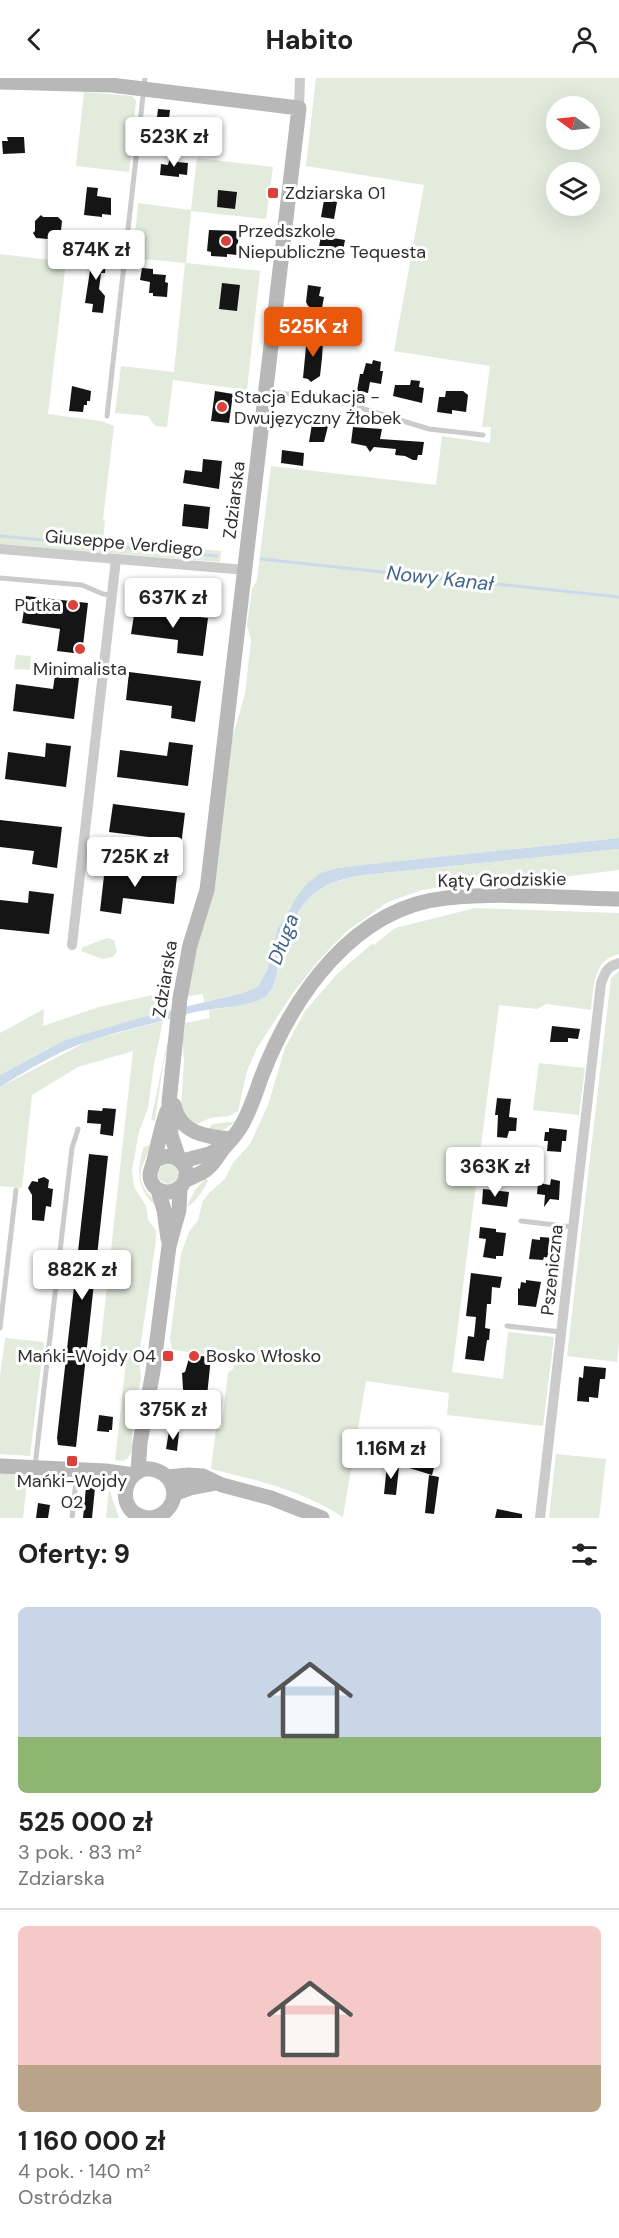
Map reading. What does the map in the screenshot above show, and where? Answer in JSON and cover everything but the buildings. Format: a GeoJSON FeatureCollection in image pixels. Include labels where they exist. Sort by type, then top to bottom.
{"type":"FeatureCollection","features":[{"type":"Feature","properties":{"kind":"street","name":"Zdziarska"},"geometry":{"type":"LineString","coordinates":[[180,1160],[171,1135],[170,1096],[180,998],[190,945],[207,890],[299,108],[300,78]]}},
{"type":"Feature","properties":{"kind":"street"},"geometry":{"type":"LineString","coordinates":[[0,82],[144,83],[299,108]]}},
{"type":"Feature","properties":{"kind":"street","name":"Giuseppe Verdiego"},"geometry":{"type":"LineString","coordinates":[[0,549],[246,570]]}},
{"type":"Feature","properties":{"kind":"street"},"geometry":{"type":"LineString","coordinates":[[72,945],[116,559]]}},
{"type":"Feature","properties":{"kind":"street","name":"Kąty Grodziskie"},"geometry":{"type":"LineString","coordinates":[[183,1184],[205,1171],[230,1142],[246,1116],[269,1057],[291,1014],[333,959],[351,940],[372,924],[411,906],[445,898],[528,895],[619,899]]}},
{"type":"Feature","properties":{"kind":"street","name":"Pszeniczna"},"geometry":{"type":"LineString","coordinates":[[540,1518],[602,983],[605,971],[612,964],[619,963]]}},
{"type":"Feature","properties":{"kind":"street","name":"Zdziarska"},"geometry":{"type":"LineString","coordinates":[[153,1163],[170,1096]]}},
{"type":"Feature","properties":{"kind":"street"},"geometry":{"type":"LineString","coordinates":[[170,1096],[175,1110],[187,1128],[203,1136],[230,1142]]}},
{"type":"Feature","properties":{"kind":"street"},"geometry":{"type":"LineString","coordinates":[[169,1246],[164,1210],[150,1174],[153,1163],[168,1156],[180,1160],[209,1154],[230,1142]]}},
{"type":"Feature","properties":{"kind":"street"},"geometry":{"type":"LineString","coordinates":[[145,1421],[152,1462],[171,1482],[174,1494],[168,1509],[160,1516],[141,1517],[125,1500],[125,1490],[136,1473],[145,1421],[169,1246],[179,1210],[186,1170],[180,1160]]}},
{"type":"Feature","properties":{"kind":"street"},"geometry":{"type":"LineString","coordinates":[[179,1210],[190,1190],[205,1171]]}},
{"type":"Feature","properties":{"kind":"street"},"geometry":{"type":"LineString","coordinates":[[158,1190],[169,1193],[183,1184]]}},
{"type":"Feature","properties":{"kind":"street"},"geometry":{"type":"LineString","coordinates":[[0,1466],[195,1475],[271,1498],[322,1518]]}},
{"type":"Feature","properties":{"kind":"street"},"geometry":{"type":"LineString","coordinates":[[84,1471],[111,1479],[125,1490]]}},
{"type":"Feature","properties":{"kind":"street"},"geometry":{"type":"LineString","coordinates":[[174,1494],[190,1488],[217,1483]]}},
{"type":"Feature","properties":{"kind":"lane"},"geometry":{"type":"LineString","coordinates":[[107,416],[144,83]]}},
{"type":"Feature","properties":{"kind":"lane"},"geometry":{"type":"LineString","coordinates":[[266,391],[348,404],[429,429],[483,435]]}},
{"type":"Feature","properties":{"kind":"lane"},"geometry":{"type":"LineString","coordinates":[[0,578],[82,585],[103,594],[112,595]]}},
{"type":"Feature","properties":{"kind":"lane"},"geometry":{"type":"LineString","coordinates":[[34,1468],[72,1148],[78,1129]]}},
{"type":"Feature","properties":{"kind":"lane"},"geometry":{"type":"LineString","coordinates":[[0,1328],[16,1190]]}},
{"type":"Feature","properties":{"kind":"lane"},"geometry":{"type":"LineString","coordinates":[[520,1221],[573,1227]]}},
{"type":"Feature","properties":{"kind":"lane"},"geometry":{"type":"LineString","coordinates":[[507,1326],[561,1332]]}},
{"type":"Feature","properties":{"kind":"lane"},"geometry":{"type":"LineString","coordinates":[[72,1518],[84,1471]]}},
{"type":"Feature","properties":{"kind":"shaded area"},"geometry":{"type":"Polygon","coordinates":[[[316,78],[619,78],[619,838],[338,868],[290,907],[278,928],[267,971],[259,987],[204,1002],[203,994],[188,996],[190,965],[214,881],[232,739],[245,694],[251,640],[247,625],[252,589],[257,580],[271,466],[436,485],[442,436],[490,443],[491,427],[482,427],[490,366],[394,351],[424,185],[306,166],[316,78]]]}},
{"type":"Feature","properties":{"kind":"shaded area"},"geometry":{"type":"Polygon","coordinates":[[[84,92],[132,96],[136,101],[129,172],[76,166],[84,92]]]}},
{"type":"Feature","properties":{"kind":"shaded area"},"geometry":{"type":"Polygon","coordinates":[[[197,158],[273,167],[266,219],[191,211],[186,263],[260,271],[247,390],[173,380],[167,427],[155,426],[148,416],[115,413],[121,366],[174,372],[185,263],[133,258],[138,203],[191,210],[197,158]]]}},
{"type":"Feature","properties":{"kind":"shaded area"},"geometry":{"type":"Polygon","coordinates":[[[0,254],[66,262],[48,414],[101,421],[114,426],[103,519],[105,521],[103,540],[221,551],[220,562],[0,544],[0,254]]]}},
{"type":"Feature","properties":{"kind":"shaded area"},"geometry":{"type":"Polygon","coordinates":[[[16,655],[31,656],[30,670],[14,669],[16,655]]]}},
{"type":"Feature","properties":{"kind":"shaded area"},"geometry":{"type":"Polygon","coordinates":[[[619,849],[619,870],[522,882],[513,876],[422,890],[388,902],[346,932],[319,960],[293,993],[257,1048],[247,1071],[238,1111],[229,1116],[210,1118],[193,1126],[181,1108],[184,1060],[182,1036],[184,1036],[185,1023],[210,1018],[209,1010],[231,1007],[269,994],[277,974],[290,925],[296,913],[313,894],[323,888],[335,882],[363,875],[619,849]]]}},
{"type":"Feature","properties":{"kind":"shaded area"},"geometry":{"type":"Polygon","coordinates":[[[475,908],[619,913],[619,954],[610,957],[599,969],[594,984],[591,1010],[546,1004],[537,1009],[499,1005],[452,1372],[503,1379],[508,1332],[554,1337],[543,1426],[447,1415],[449,1393],[366,1381],[343,1517],[296,1493],[211,1469],[216,1429],[221,1429],[228,1373],[233,1369],[235,1353],[212,1349],[211,1355],[172,1350],[170,1339],[181,1254],[189,1232],[198,1220],[203,1201],[225,1179],[233,1163],[250,1144],[268,1105],[285,1048],[305,1011],[338,973],[373,943],[374,945],[395,928],[475,908]]]}},
{"type":"Feature","properties":{"kind":"shaded area"},"geometry":{"type":"Polygon","coordinates":[[[107,938],[114,940],[117,952],[113,957],[102,959],[81,951],[83,947],[107,938]]]}},
{"type":"Feature","properties":{"kind":"shaded area"},"geometry":{"type":"Polygon","coordinates":[[[619,971],[619,1343],[617,1362],[567,1356],[611,978],[619,971]]]}},
{"type":"Feature","properties":{"kind":"shaded area"},"geometry":{"type":"Polygon","coordinates":[[[166,992],[164,1012],[65,1040],[0,1075],[0,1033],[44,1009],[43,1026],[99,1007],[166,992]]]}},
{"type":"Feature","properties":{"kind":"shaded area"},"geometry":{"type":"Polygon","coordinates":[[[163,1021],[148,1108],[139,1132],[132,1170],[134,1187],[146,1206],[148,1219],[156,1231],[156,1241],[139,1355],[141,1377],[132,1430],[132,1451],[123,1461],[115,1460],[126,1362],[99,1359],[133,1051],[78,1067],[32,1095],[22,1188],[0,1186],[0,1087],[88,1041],[163,1021]]]}},
{"type":"Feature","properties":{"kind":"shaded area"},"geometry":{"type":"Polygon","coordinates":[[[167,1043],[169,1043],[163,1065],[155,1121],[151,1120],[167,1043]]]}},
{"type":"Feature","properties":{"kind":"shaded area"},"geometry":{"type":"Polygon","coordinates":[[[539,1063],[585,1068],[579,1115],[533,1110],[539,1063]]]}},
{"type":"Feature","properties":{"kind":"shaded area"},"geometry":{"type":"Polygon","coordinates":[[[237,1121],[221,1131],[206,1132],[212,1124],[237,1121]]]}},
{"type":"Feature","properties":{"kind":"shaded area"},"geometry":{"type":"Polygon","coordinates":[[[152,1143],[142,1166],[141,1177],[145,1189],[156,1205],[146,1195],[140,1178],[143,1148],[152,1143]]]}},
{"type":"Feature","properties":{"kind":"shaded area"},"geometry":{"type":"Polygon","coordinates":[[[164,1164],[172,1164],[178,1170],[178,1178],[172,1184],[164,1184],[158,1178],[158,1170],[164,1164]]]}},
{"type":"Feature","properties":{"kind":"shaded area"},"geometry":{"type":"Polygon","coordinates":[[[206,1178],[208,1181],[202,1192],[193,1203],[187,1206],[195,1190],[206,1178]]]}},
{"type":"Feature","properties":{"kind":"shaded area"},"geometry":{"type":"Polygon","coordinates":[[[5,1338],[44,1342],[30,1456],[0,1454],[0,1376],[5,1338]]]}},
{"type":"Feature","properties":{"kind":"shaded area"},"geometry":{"type":"Polygon","coordinates":[[[556,1454],[606,1459],[599,1518],[549,1518],[556,1454]]]}},
{"type":"Feature","properties":{"kind":"shaded area"},"geometry":{"type":"Polygon","coordinates":[[[0,1471],[28,1472],[23,1518],[0,1518],[0,1471]]]}},
{"type":"Feature","properties":{"kind":"shaded area"},"geometry":{"type":"Polygon","coordinates":[[[109,1489],[119,1518],[106,1518],[109,1489]]]}},
{"type":"Feature","properties":{"kind":"water","name":"Długa"},"geometry":{"type":"Polygon","coordinates":[[[619,838],[619,849],[363,875],[343,879],[314,894],[295,917],[283,948],[274,983],[266,996],[240,1006],[191,1013],[77,1045],[0,1087],[0,1075],[65,1040],[147,1016],[243,993],[258,987],[267,971],[278,928],[298,895],[321,873],[363,865],[619,838]]]}},
{"type":"Feature","properties":{"kind":"waterway","name":"Nowy Kanał"},"geometry":{"type":"LineString","coordinates":[[0,536],[217,556]]}},
{"type":"Feature","properties":{"kind":"waterway","name":"Nowy Kanał"},"geometry":{"type":"LineString","coordinates":[[261,559],[619,597]]}},
{"type":"Feature","properties":{"kind":"place","name":"Zdziarska 01"},"geometry":{"type":"Point","coordinates":[273,193]}},
{"type":"Feature","properties":{"kind":"place","name":"Przedszkole Niepubliczne Tequesta"},"geometry":{"type":"Point","coordinates":[226,241]}},
{"type":"Feature","properties":{"kind":"place","name":"Stacja Edukacja - Dwujęzyczny Żłobek"},"geometry":{"type":"Point","coordinates":[222,407]}},
{"type":"Feature","properties":{"kind":"place","name":"Putka"},"geometry":{"type":"Point","coordinates":[73,605]}},
{"type":"Feature","properties":{"kind":"place","name":"Minimalista"},"geometry":{"type":"Point","coordinates":[80,649]}},
{"type":"Feature","properties":{"kind":"place","name":"Mańki-Wojdy 04"},"geometry":{"type":"Point","coordinates":[168,1356]}},
{"type":"Feature","properties":{"kind":"place","name":"Bosko Włosko"},"geometry":{"type":"Point","coordinates":[194,1356]}},
{"type":"Feature","properties":{"kind":"place","name":"Mańki-Wojdy 02"},"geometry":{"type":"Point","coordinates":[72,1461]}}]}
